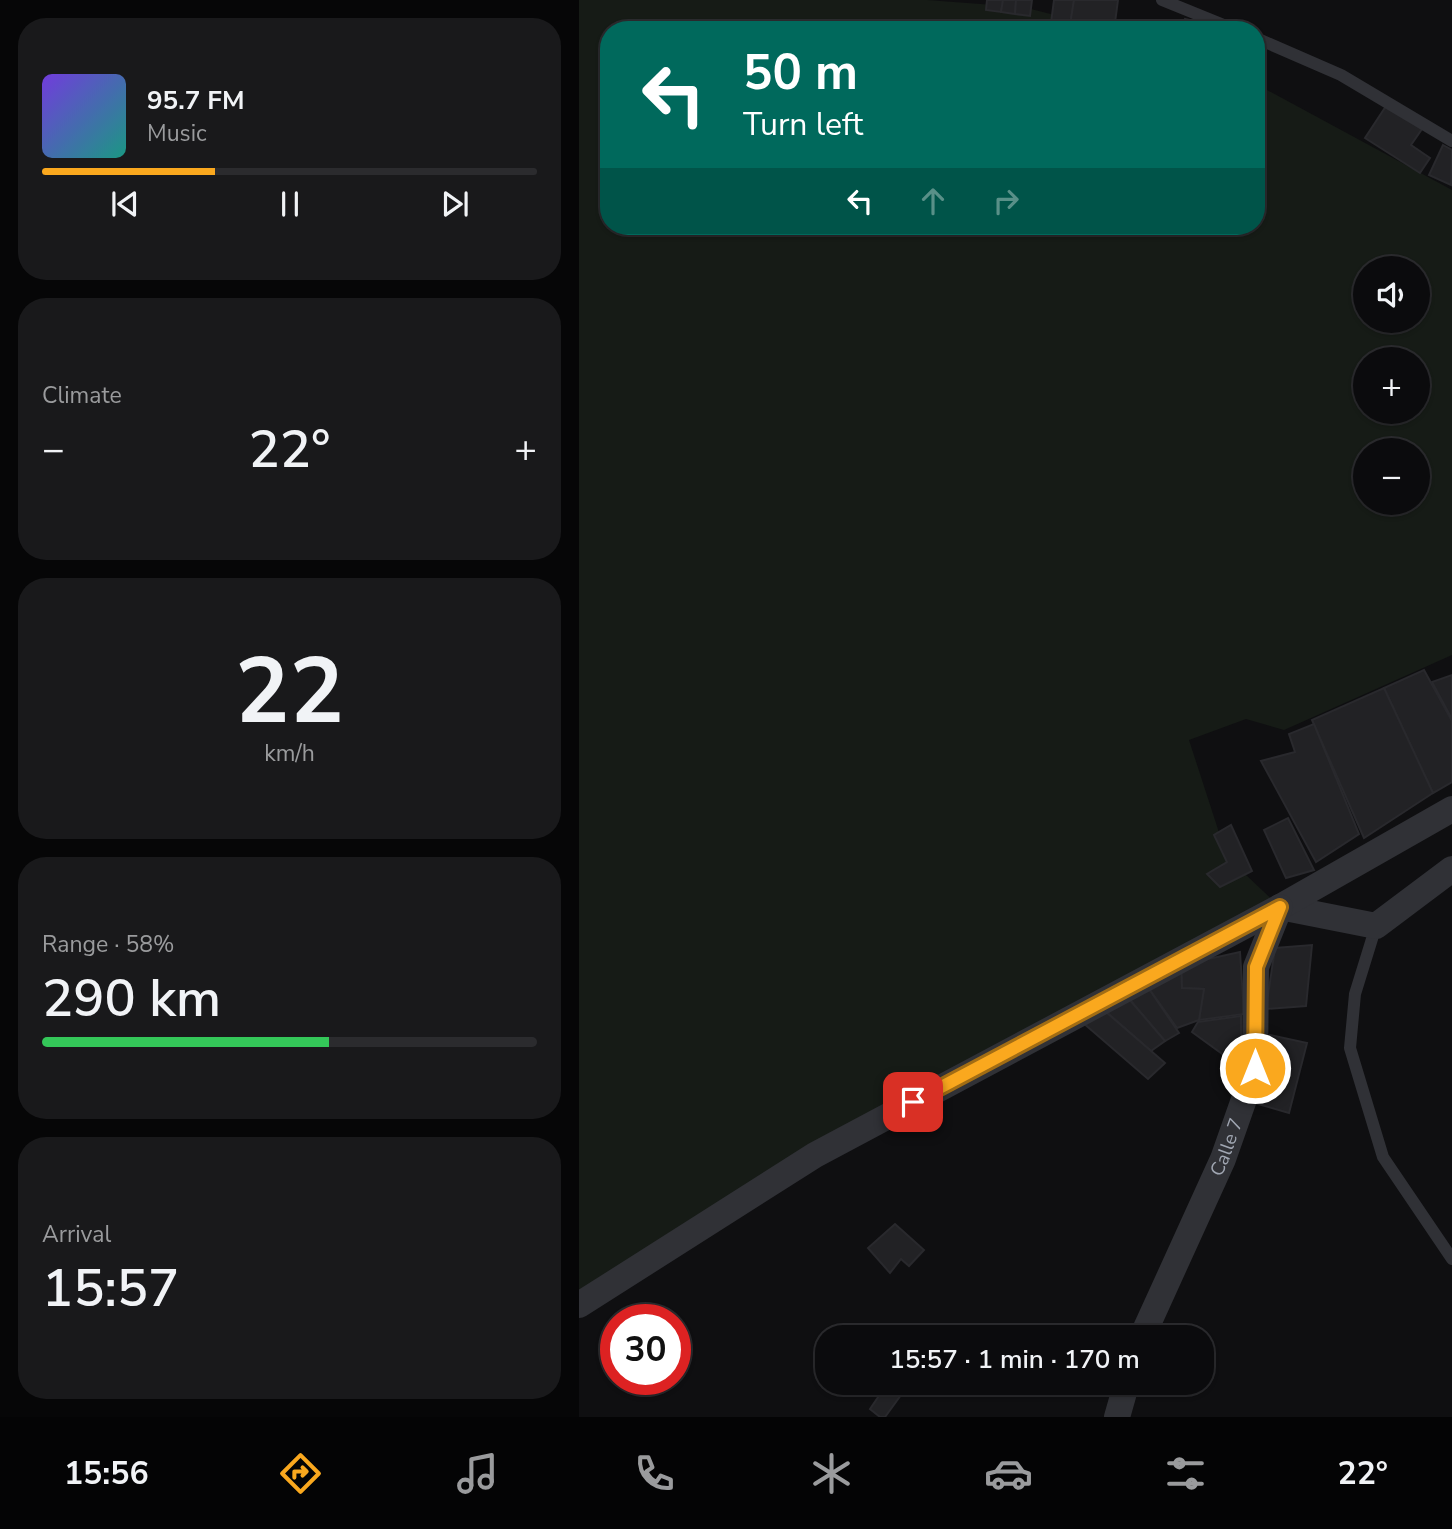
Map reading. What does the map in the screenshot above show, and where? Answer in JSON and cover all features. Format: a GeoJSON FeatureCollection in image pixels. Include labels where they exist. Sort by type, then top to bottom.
{"type":"FeatureCollection","features":[{"type":"Feature","properties":{"kind":"street"},"geometry":{"type":"LineString","coordinates":[[579,1305],[815,1155],[1280,907],[1452,809]]}},
{"type":"Feature","properties":{"kind":"street"},"geometry":{"type":"LineString","coordinates":[[1280,907],[1376,926],[1452,869]]}},
{"type":"Feature","properties":{"kind":"street","name":"Calle 7"},"geometry":{"type":"LineString","coordinates":[[1147,1325],[1223,1159],[1255,1068],[1256,967],[1280,907]]}},
{"type":"Feature","properties":{"kind":"street"},"geometry":{"type":"LineString","coordinates":[[1117,1417],[1123,1395]]}},
{"type":"Feature","properties":{"kind":"lane"},"geometry":{"type":"LineString","coordinates":[[1162,0],[1214,21]]}},
{"type":"Feature","properties":{"kind":"lane"},"geometry":{"type":"LineString","coordinates":[[1265,42],[1341,75],[1452,141]]}},
{"type":"Feature","properties":{"kind":"lane"},"geometry":{"type":"LineString","coordinates":[[1376,926],[1355,994],[1350,1048],[1383,1157],[1452,1259]]}},
{"type":"Feature","properties":{"kind":"shaded area"},"geometry":{"type":"Polygon","coordinates":[[[579,0],[927,0],[1023,7],[1078,21],[600,21],[600,235],[1265,235],[1265,89],[1452,190],[1452,655],[1284,730],[1246,719],[1189,740],[1227,857],[1280,907],[815,1155],[579,1305],[579,0]]]}},
{"type":"Feature","properties":{"kind":"building"},"geometry":{"type":"Polygon","coordinates":[[[987,0],[1003,0],[1001,12],[986,10],[987,0]]]}},
{"type":"Feature","properties":{"kind":"building"},"geometry":{"type":"Polygon","coordinates":[[[1003,0],[1016,0],[1015,14],[1001,12],[1003,0]]]}},
{"type":"Feature","properties":{"kind":"building"},"geometry":{"type":"Polygon","coordinates":[[[1016,0],[1032,0],[1030,16],[1015,14],[1016,0]]]}},
{"type":"Feature","properties":{"kind":"building"},"geometry":{"type":"Polygon","coordinates":[[[1054,0],[1074,0],[1071,21],[1051,21],[1054,0]]]}},
{"type":"Feature","properties":{"kind":"building"},"geometry":{"type":"Polygon","coordinates":[[[1074,0],[1118,0],[1115,21],[1071,21],[1074,0]]]}},
{"type":"Feature","properties":{"kind":"building"},"geometry":{"type":"Polygon","coordinates":[[[1386,106],[1422,129],[1411,145],[1430,158],[1420,173],[1365,138],[1386,106]]]}},
{"type":"Feature","properties":{"kind":"building"},"geometry":{"type":"Polygon","coordinates":[[[1443,145],[1452,150],[1451,185],[1429,175],[1443,145]]]}},
{"type":"Feature","properties":{"kind":"building"},"geometry":{"type":"Polygon","coordinates":[[[1424,670],[1452,721],[1452,782],[1433,793],[1384,688],[1424,670]]]}},
{"type":"Feature","properties":{"kind":"building"},"geometry":{"type":"Polygon","coordinates":[[[1452,675],[1452,719],[1432,682],[1452,675]]]}},
{"type":"Feature","properties":{"kind":"building"},"geometry":{"type":"Polygon","coordinates":[[[1384,688],[1433,793],[1364,838],[1312,720],[1384,688]]]}},
{"type":"Feature","properties":{"kind":"building"},"geometry":{"type":"Polygon","coordinates":[[[1314,724],[1359,834],[1316,862],[1261,761],[1295,752],[1289,734],[1314,724]]]}},
{"type":"Feature","properties":{"kind":"building"},"geometry":{"type":"Polygon","coordinates":[[[1288,818],[1314,870],[1286,878],[1264,830],[1288,818]]]}},
{"type":"Feature","properties":{"kind":"building"},"geometry":{"type":"Polygon","coordinates":[[[1231,825],[1252,871],[1220,887],[1207,874],[1227,862],[1214,835],[1231,825]]]}},
{"type":"Feature","properties":{"kind":"building"},"geometry":{"type":"Polygon","coordinates":[[[1312,945],[1306,1006],[1266,1009],[1275,948],[1312,945]]]}},
{"type":"Feature","properties":{"kind":"building"},"geometry":{"type":"Polygon","coordinates":[[[1240,952],[1244,1014],[1199,1020],[1204,989],[1182,988],[1181,965],[1240,952]]]}},
{"type":"Feature","properties":{"kind":"building"},"geometry":{"type":"Polygon","coordinates":[[[1181,965],[1182,988],[1204,989],[1199,1020],[1177,1028],[1145,983],[1181,965]]]}},
{"type":"Feature","properties":{"kind":"building"},"geometry":{"type":"Polygon","coordinates":[[[1145,983],[1179,1033],[1165,1041],[1125,994],[1145,983]]]}},
{"type":"Feature","properties":{"kind":"building"},"geometry":{"type":"Polygon","coordinates":[[[1123,992],[1165,1041],[1151,1051],[1103,1009],[1123,992]]]}},
{"type":"Feature","properties":{"kind":"building"},"geometry":{"type":"Polygon","coordinates":[[[1099,1006],[1165,1063],[1148,1079],[1082,1022],[1099,1006]]]}},
{"type":"Feature","properties":{"kind":"building"},"geometry":{"type":"Polygon","coordinates":[[[1241,1016],[1241,1047],[1232,1061],[1192,1032],[1198,1022],[1241,1016]]]}},
{"type":"Feature","properties":{"kind":"building"},"geometry":{"type":"Polygon","coordinates":[[[1270,1035],[1307,1043],[1289,1113],[1251,1102],[1270,1035]]]}},
{"type":"Feature","properties":{"kind":"building"},"geometry":{"type":"Polygon","coordinates":[[[895,1224],[924,1250],[909,1266],[901,1259],[890,1273],[868,1248],[895,1224]]]}},
{"type":"Feature","properties":{"kind":"building"},"geometry":{"type":"Polygon","coordinates":[[[880,1395],[901,1395],[885,1417],[880,1417],[870,1409],[880,1395]]]}},
{"type":"Feature","properties":{"kind":"route"},"geometry":{"type":"LineString","coordinates":[[913,1102],[1280,907],[1256,967],[1255,1068]]}}]}
